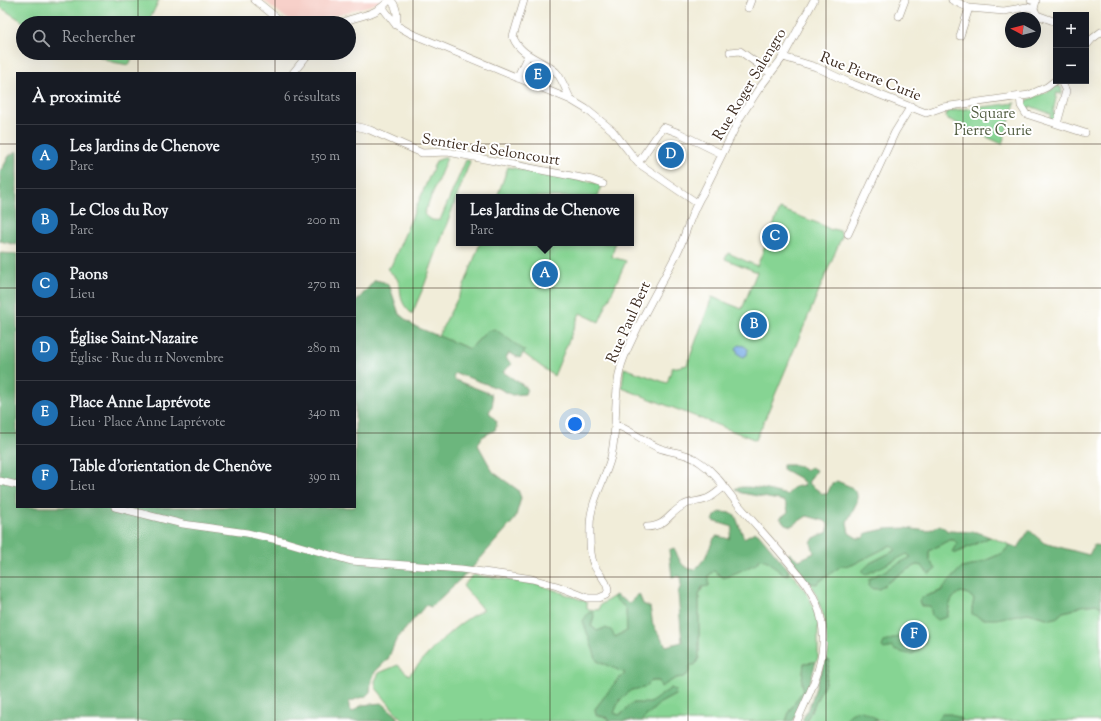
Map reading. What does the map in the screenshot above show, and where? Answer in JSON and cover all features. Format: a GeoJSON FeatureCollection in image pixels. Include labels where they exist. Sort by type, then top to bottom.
{"type":"FeatureCollection","features":[{"type":"Feature","properties":{"kind":"street"},"geometry":{"type":"LineString","coordinates":[[255,0],[274,16]]}},
{"type":"Feature","properties":{"kind":"street"},"geometry":{"type":"LineString","coordinates":[[356,17],[367,15],[383,8],[390,0],[394,4],[398,17],[396,25]]}},
{"type":"Feature","properties":{"kind":"street"},"geometry":{"type":"LineString","coordinates":[[524,0],[513,37],[515,42],[528,54],[557,73],[571,100]]}},
{"type":"Feature","properties":{"kind":"street"},"geometry":{"type":"LineString","coordinates":[[748,8],[751,0]]}},
{"type":"Feature","properties":{"kind":"street","name":"Rue Roger Salengro"},"geometry":{"type":"LineString","coordinates":[[697,203],[741,116],[770,73],[783,57],[814,0]]}},
{"type":"Feature","properties":{"kind":"street"},"geometry":{"type":"LineString","coordinates":[[899,16],[905,0]]}},
{"type":"Feature","properties":{"kind":"street"},"geometry":{"type":"LineString","coordinates":[[952,0],[969,8],[1004,11],[1032,3],[1037,15],[1053,21]]}},
{"type":"Feature","properties":{"kind":"street"},"geometry":{"type":"LineString","coordinates":[[383,8],[396,25],[410,33],[571,100],[586,109],[612,130],[638,163],[697,203]]}},
{"type":"Feature","properties":{"kind":"street"},"geometry":{"type":"LineString","coordinates":[[960,36],[969,8]]}},
{"type":"Feature","properties":{"kind":"street"},"geometry":{"type":"LineString","coordinates":[[1089,37],[1101,32]]}},
{"type":"Feature","properties":{"kind":"street"},"geometry":{"type":"LineString","coordinates":[[730,52],[740,51],[770,73]]}},
{"type":"Feature","properties":{"kind":"street"},"geometry":{"type":"LineString","coordinates":[[517,78],[528,54]]}},
{"type":"Feature","properties":{"kind":"street","name":"Rue Pierre Curie"},"geometry":{"type":"LineString","coordinates":[[783,57],[816,67],[926,113],[943,107],[1029,95],[1047,87],[1053,82]]}},
{"type":"Feature","properties":{"kind":"street"},"geometry":{"type":"LineString","coordinates":[[294,72],[303,60]]}},
{"type":"Feature","properties":{"kind":"street"},"geometry":{"type":"LineString","coordinates":[[1058,124],[1066,91],[1062,84]]}},
{"type":"Feature","properties":{"kind":"street"},"geometry":{"type":"LineString","coordinates":[[1020,96],[1021,106],[1026,114],[1085,133]]}},
{"type":"Feature","properties":{"kind":"street"},"geometry":{"type":"LineString","coordinates":[[848,234],[895,132],[911,106]]}},
{"type":"Feature","properties":{"kind":"street","name":"Sentier de Seloncourt"},"geometry":{"type":"LineString","coordinates":[[356,126],[370,130],[422,153],[448,152],[592,180],[603,184]]}},
{"type":"Feature","properties":{"kind":"street"},"geometry":{"type":"LineString","coordinates":[[638,163],[663,127],[679,133],[722,154]]}},
{"type":"Feature","properties":{"kind":"street","name":"Rue Paul Bert"},"geometry":{"type":"LineString","coordinates":[[119,508],[183,524],[247,533],[286,542],[350,561],[472,570],[544,582],[588,598],[599,598],[606,595],[608,586],[596,569],[592,560],[590,516],[595,496],[610,458],[616,425],[616,394],[620,368],[628,348],[678,250],[697,203]]}},
{"type":"Feature","properties":{"kind":"street"},"geometry":{"type":"LineString","coordinates":[[616,425],[623,427],[657,447],[695,458],[708,468],[806,585],[819,607],[823,624],[823,646],[821,662],[814,683],[797,721]]}},
{"type":"Feature","properties":{"kind":"street"},"geometry":{"type":"LineString","coordinates":[[0,481],[16,485]]}},
{"type":"Feature","properties":{"kind":"street"},"geometry":{"type":"LineString","coordinates":[[647,527],[665,522],[681,506],[707,499],[724,487]]}},
{"type":"Feature","properties":{"kind":"shaded area"},"geometry":{"type":"Polygon","coordinates":[[[263,0],[381,0],[375,4],[332,16],[283,16],[263,0]]]}},
{"type":"Feature","properties":{"kind":"green space"},"geometry":{"type":"Polygon","coordinates":[[[0,0],[159,0],[151,16],[16,16],[16,17],[0,7],[0,0]]]}},
{"type":"Feature","properties":{"kind":"green space"},"geometry":{"type":"Polygon","coordinates":[[[108,60],[131,60],[129,65],[108,60]]]}},
{"type":"Feature","properties":{"kind":"green space"},"geometry":{"type":"Polygon","coordinates":[[[1057,86],[1061,87],[1062,94],[1057,93],[1053,113],[1058,114],[1055,118],[1051,120],[1049,119],[1051,114],[1030,106],[1028,111],[1023,104],[1026,101],[1057,86]]]}},
{"type":"Feature","properties":{"kind":"green space","name":"Square Pierre Curie"},"geometry":{"type":"Polygon","coordinates":[[[1015,103],[1002,144],[946,118],[947,112],[949,111],[1015,103]]]}},
{"type":"Feature","properties":{"kind":"green space"},"geometry":{"type":"Polygon","coordinates":[[[16,151],[16,245],[0,241],[0,173],[9,156],[16,151]]]}},
{"type":"Feature","properties":{"kind":"green space"},"geometry":{"type":"Polygon","coordinates":[[[447,158],[424,214],[429,219],[433,220],[440,220],[466,160],[470,161],[458,194],[456,194],[456,199],[412,314],[403,302],[395,276],[387,269],[391,266],[436,161],[447,158]]]}},
{"type":"Feature","properties":{"kind":"green space"},"geometry":{"type":"Polygon","coordinates":[[[508,167],[601,184],[599,194],[498,194],[508,167]]]}},
{"type":"Feature","properties":{"kind":"green space"},"geometry":{"type":"Polygon","coordinates":[[[780,209],[820,224],[831,230],[833,229],[840,231],[842,236],[756,440],[622,388],[624,368],[667,383],[672,368],[687,365],[712,297],[742,309],[757,272],[725,259],[728,253],[757,266],[780,209]]]}},
{"type":"Feature","properties":{"kind":"green space"},"geometry":{"type":"Polygon","coordinates":[[[479,246],[614,246],[612,257],[626,261],[599,322],[580,313],[554,376],[523,353],[525,351],[487,331],[470,349],[438,336],[464,286],[479,246]]]}},
{"type":"Feature","properties":{"kind":"green space"},"geometry":{"type":"Polygon","coordinates":[[[0,253],[16,254],[16,508],[356,508],[356,302],[375,280],[384,282],[390,287],[399,314],[414,326],[470,349],[487,331],[495,329],[525,351],[520,358],[509,353],[506,358],[512,364],[503,372],[527,388],[525,394],[512,395],[456,373],[453,376],[455,380],[491,394],[493,403],[489,412],[497,422],[495,430],[482,437],[478,445],[493,472],[518,490],[521,498],[515,519],[472,568],[431,607],[426,605],[396,640],[388,659],[375,672],[371,682],[370,692],[365,697],[349,702],[349,708],[352,712],[362,705],[382,703],[396,715],[398,721],[0,721],[0,253]]]}},
{"type":"Feature","properties":{"kind":"green space"},"geometry":{"type":"Polygon","coordinates":[[[783,465],[796,465],[805,470],[811,467],[816,470],[808,483],[823,494],[827,494],[832,484],[837,481],[851,487],[857,494],[857,502],[847,522],[849,533],[857,538],[863,538],[867,533],[885,529],[905,528],[927,531],[940,525],[948,531],[977,532],[990,537],[954,554],[952,552],[957,543],[954,540],[949,540],[929,551],[929,560],[936,569],[929,574],[922,566],[917,565],[898,575],[879,589],[873,589],[868,586],[869,579],[911,557],[907,554],[865,575],[862,571],[870,563],[896,550],[891,545],[852,565],[841,566],[816,584],[809,582],[788,557],[789,553],[799,560],[814,553],[811,543],[814,538],[828,532],[828,524],[825,521],[807,516],[791,526],[785,524],[780,518],[788,512],[784,501],[742,493],[735,489],[740,487],[753,487],[787,495],[794,487],[805,485],[801,479],[783,469],[783,465]]]}},
{"type":"Feature","properties":{"kind":"green space"},"geometry":{"type":"Polygon","coordinates":[[[720,512],[735,515],[744,538],[755,532],[758,533],[788,569],[788,575],[780,572],[769,562],[760,559],[756,564],[724,578],[714,571],[709,575],[709,586],[702,587],[699,595],[699,658],[695,665],[691,665],[688,674],[683,677],[676,678],[661,687],[659,681],[651,681],[644,688],[631,690],[619,701],[614,713],[619,715],[623,713],[634,703],[650,703],[671,688],[676,690],[675,695],[660,703],[641,721],[609,721],[609,718],[596,715],[595,709],[618,679],[625,673],[597,661],[583,621],[588,613],[593,612],[594,616],[591,626],[597,631],[605,628],[611,630],[615,637],[627,631],[626,608],[613,597],[615,595],[629,603],[639,594],[643,604],[650,607],[653,625],[666,646],[682,642],[678,593],[681,585],[680,576],[672,577],[669,550],[674,548],[684,566],[695,570],[705,558],[714,538],[717,536],[729,539],[733,527],[713,521],[715,516],[720,512]]]}},
{"type":"Feature","properties":{"kind":"green space"},"geometry":{"type":"Polygon","coordinates":[[[1029,530],[1044,543],[1089,555],[1094,545],[1101,546],[1101,607],[1096,604],[1081,606],[1063,612],[1056,618],[1050,619],[1028,613],[996,619],[982,619],[972,614],[974,599],[968,594],[961,592],[952,599],[947,617],[937,620],[932,616],[930,606],[921,606],[919,601],[923,597],[941,591],[962,568],[972,566],[1003,553],[1010,545],[1018,548],[1029,530]]]}},
{"type":"Feature","properties":{"kind":"green space"},"geometry":{"type":"Polygon","coordinates":[[[990,537],[1010,545],[1003,553],[972,566],[962,568],[940,591],[923,597],[931,606],[947,617],[952,599],[961,592],[968,594],[974,599],[972,609],[1028,613],[1050,619],[1056,618],[1063,612],[1081,606],[1096,604],[1101,607],[1101,721],[806,721],[825,683],[830,661],[825,660],[825,620],[816,594],[809,582],[816,584],[842,565],[852,565],[891,545],[896,550],[870,563],[907,554],[912,557],[869,579],[879,589],[898,575],[917,565],[922,566],[929,574],[936,569],[929,560],[929,551],[949,540],[954,540],[957,543],[952,552],[954,554],[990,537]]]}},
{"type":"Feature","properties":{"kind":"green space"},"geometry":{"type":"Polygon","coordinates":[[[760,559],[768,560],[782,574],[788,574],[788,569],[807,593],[818,622],[818,658],[816,662],[804,663],[802,681],[803,690],[790,710],[786,721],[641,721],[660,703],[675,695],[671,688],[650,704],[634,703],[619,715],[614,713],[620,700],[628,692],[643,687],[651,681],[659,681],[662,686],[676,678],[683,677],[691,664],[699,658],[699,595],[709,575],[714,571],[719,575],[756,564],[760,559]]]}},
{"type":"Feature","properties":{"kind":"green space"},"geometry":{"type":"Polygon","coordinates":[[[475,575],[538,584],[587,602],[587,609],[599,610],[600,605],[613,597],[626,608],[627,631],[615,637],[605,628],[597,631],[591,626],[594,616],[583,621],[625,673],[618,679],[595,709],[596,715],[609,718],[609,721],[403,721],[376,688],[375,681],[379,673],[398,665],[409,675],[452,630],[483,610],[463,586],[471,577],[475,575]]]}},
{"type":"Feature","properties":{"kind":"green space"},"geometry":{"type":"Polygon","coordinates":[[[903,629],[906,630],[902,645],[906,647],[913,645],[920,630],[925,634],[926,640],[921,648],[912,654],[906,654],[894,650],[893,647],[884,649],[882,647],[884,642],[898,637],[903,629]]]}},
{"type":"Feature","properties":{"kind":"green space"},"geometry":{"type":"Polygon","coordinates":[[[825,660],[830,661],[825,683],[806,721],[802,721],[811,702],[825,660]]]}},
{"type":"Feature","properties":{"kind":"green space"},"geometry":{"type":"Polygon","coordinates":[[[816,662],[808,688],[793,721],[786,721],[790,710],[803,690],[802,681],[804,663],[816,662]]]}},
{"type":"Feature","properties":{"kind":"green space"},"geometry":{"type":"Polygon","coordinates":[[[860,710],[873,716],[877,721],[846,721],[850,715],[860,710]]]}},
{"type":"Feature","properties":{"kind":"green space"},"geometry":{"type":"Polygon","coordinates":[[[942,714],[951,714],[961,719],[960,721],[937,721],[942,714]]]}},
{"type":"Feature","properties":{"kind":"water"},"geometry":{"type":"Polygon","coordinates":[[[739,345],[748,349],[747,355],[743,357],[738,354],[736,348],[739,345]]]}},
{"type":"Feature","properties":{"kind":"place","name":"Place Anne Laprévote"},"geometry":{"type":"Point","coordinates":[538,76]}},
{"type":"Feature","properties":{"kind":"place","name":"Église Saint-Nazaire"},"geometry":{"type":"Point","coordinates":[671,155]}},
{"type":"Feature","properties":{"kind":"place","name":"Paons"},"geometry":{"type":"Point","coordinates":[775,237]}},
{"type":"Feature","properties":{"kind":"place","name":"Les Jardins de Chenove"},"geometry":{"type":"Point","coordinates":[545,274]}},
{"type":"Feature","properties":{"kind":"place","name":"Le Clos du Roy"},"geometry":{"type":"Point","coordinates":[754,325]}},
{"type":"Feature","properties":{"kind":"place","name":"Table d'orientation de Chenôve"},"geometry":{"type":"Point","coordinates":[914,635]}}]}
